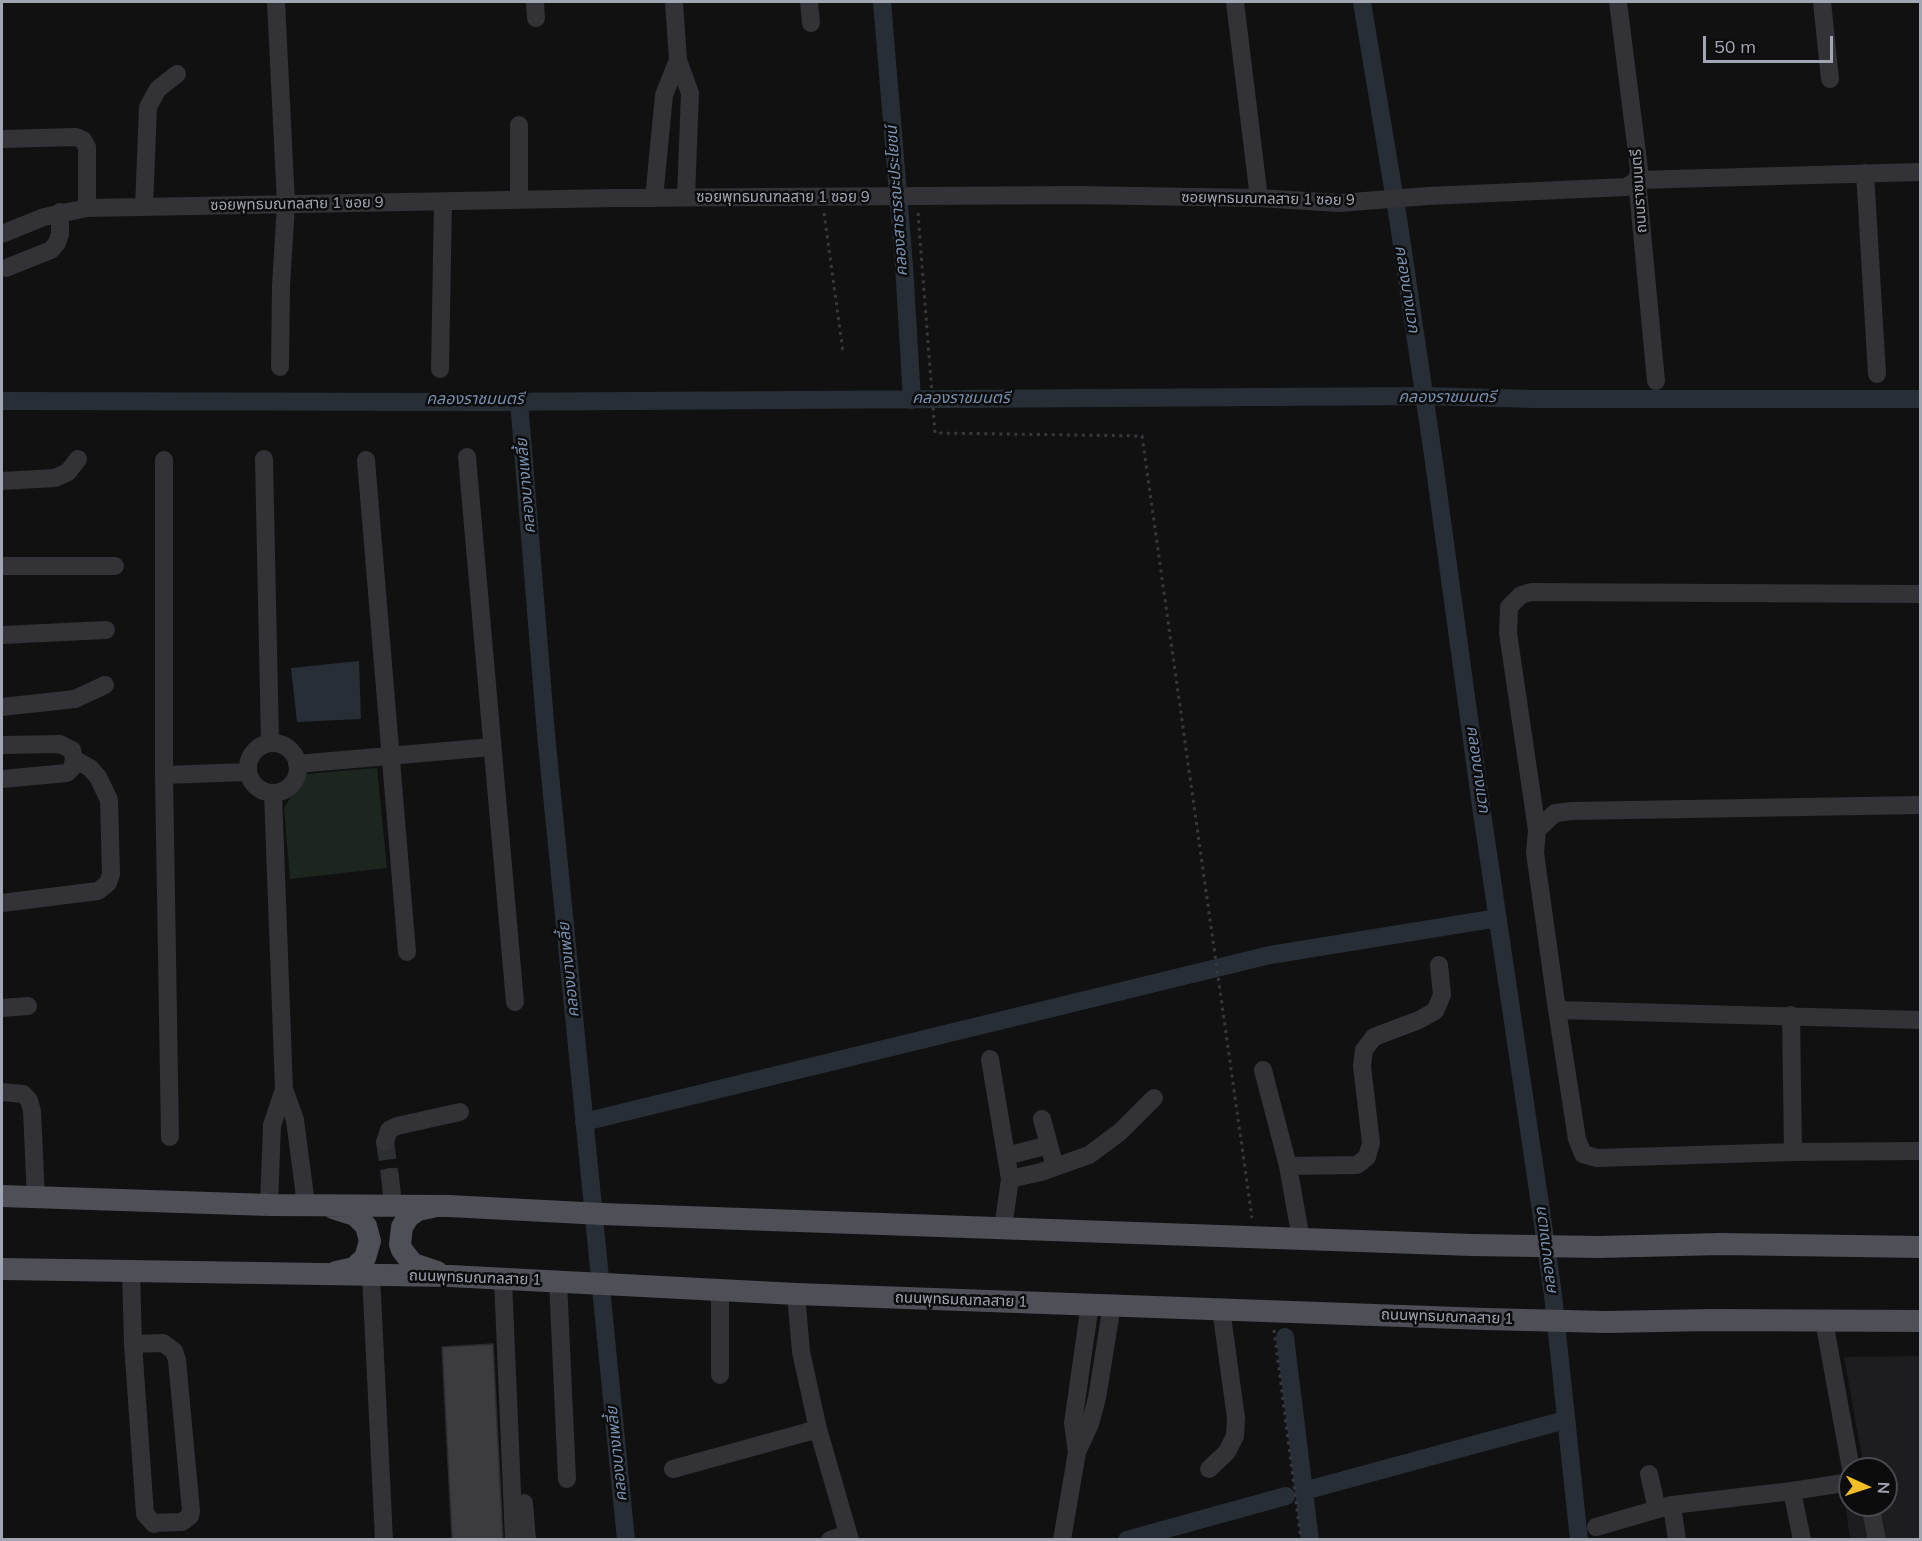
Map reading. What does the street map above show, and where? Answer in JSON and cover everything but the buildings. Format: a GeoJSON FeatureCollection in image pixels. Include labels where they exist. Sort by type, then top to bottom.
{"type":"FeatureCollection","features":[{"type":"Feature","properties":{"kind":"main road"},"geometry":{"type":"LineString","coordinates":[[2,1196],[269,1205],[449,1206],[602,1214],[1472,1245],[1920,1246]]}},
{"type":"Feature","properties":{"kind":"main road"},"geometry":{"type":"LineString","coordinates":[[313,1204],[355,1215],[366,1226],[370,1241],[364,1258],[354,1268],[341,1272],[315,1274]]}},
{"type":"Feature","properties":{"kind":"main road"},"geometry":{"type":"LineString","coordinates":[[449,1206],[418,1210],[409,1216],[400,1234],[402,1250],[413,1264],[450,1276]]}},
{"type":"Feature","properties":{"kind":"main road","name":"ถนนพุทธมณฑลสาย 1"},"geometry":{"type":"LineString","coordinates":[[2,1269],[450,1276],[796,1294],[1485,1319],[1606,1322],[1920,1320]]}},
{"type":"Feature","properties":{"kind":"street"},"geometry":{"type":"LineString","coordinates":[[276,2],[286,204],[281,286],[280,367]]}},
{"type":"Feature","properties":{"kind":"street"},"geometry":{"type":"LineString","coordinates":[[674,2],[678,60],[690,93],[686,197]]}},
{"type":"Feature","properties":{"kind":"street"},"geometry":{"type":"LineString","coordinates":[[809,2],[811,23]]}},
{"type":"Feature","properties":{"kind":"street"},"geometry":{"type":"LineString","coordinates":[[1235,2],[1259,198]]}},
{"type":"Feature","properties":{"kind":"street","name":"ถนนราชมนตรี"},"geometry":{"type":"LineString","coordinates":[[1618,2],[1639,169],[1637,180],[1656,381]]}},
{"type":"Feature","properties":{"kind":"street"},"geometry":{"type":"LineString","coordinates":[[1822,2],[1830,79]]}},
{"type":"Feature","properties":{"kind":"street"},"geometry":{"type":"LineString","coordinates":[[654,198],[664,95],[678,60]]}},
{"type":"Feature","properties":{"kind":"street"},"geometry":{"type":"LineString","coordinates":[[144,207],[148,107],[158,89],[177,74]]}},
{"type":"Feature","properties":{"kind":"street"},"geometry":{"type":"LineString","coordinates":[[519,125],[519,200]]}},
{"type":"Feature","properties":{"kind":"street"},"geometry":{"type":"LineString","coordinates":[[2,138],[76,137],[83,140],[87,147],[87,208]]}},
{"type":"Feature","properties":{"kind":"street","name":"ซอยพุทธมณฑลสาย 1 ซอย 9"},"geometry":{"type":"LineString","coordinates":[[2,234],[60,212],[87,208],[686,197],[1076,195],[1259,198],[1339,203],[1428,196],[1626,187],[1637,180],[1920,172]]}},
{"type":"Feature","properties":{"kind":"street"},"geometry":{"type":"LineString","coordinates":[[1864,173],[1877,374]]}},
{"type":"Feature","properties":{"kind":"street"},"geometry":{"type":"LineString","coordinates":[[440,369],[442,201]]}},
{"type":"Feature","properties":{"kind":"street"},"geometry":{"type":"LineString","coordinates":[[6,268],[51,250],[60,234],[60,212]]}},
{"type":"Feature","properties":{"kind":"street"},"geometry":{"type":"LineString","coordinates":[[467,457],[515,1002]]}},
{"type":"Feature","properties":{"kind":"street"},"geometry":{"type":"LineString","coordinates":[[2,481],[55,478],[68,472],[78,459]]}},
{"type":"Feature","properties":{"kind":"street"},"geometry":{"type":"LineString","coordinates":[[264,459],[270,743]]}},
{"type":"Feature","properties":{"kind":"street"},"geometry":{"type":"LineString","coordinates":[[164,460],[164,775],[170,1137]]}},
{"type":"Feature","properties":{"kind":"street"},"geometry":{"type":"LineString","coordinates":[[366,460],[407,952]]}},
{"type":"Feature","properties":{"kind":"street"},"geometry":{"type":"LineString","coordinates":[[2,566],[115,566]]}},
{"type":"Feature","properties":{"kind":"street"},"geometry":{"type":"LineString","coordinates":[[1920,594],[1531,592],[1521,595],[1509,607],[1508,633],[1538,830],[1535,853],[1557,1011],[1577,1139],[1583,1154],[1597,1158],[1793,1152],[1920,1152]]}},
{"type":"Feature","properties":{"kind":"street"},"geometry":{"type":"LineString","coordinates":[[2,635],[106,630]]}},
{"type":"Feature","properties":{"kind":"street"},"geometry":{"type":"LineString","coordinates":[[2,707],[75,699],[105,685]]}},
{"type":"Feature","properties":{"kind":"street"},"geometry":{"type":"LineString","coordinates":[[270,743],[287,748],[294,755],[297,764],[295,780],[289,787],[273,794],[257,788],[248,772],[253,753],[270,743]]}},
{"type":"Feature","properties":{"kind":"street"},"geometry":{"type":"LineString","coordinates":[[2,745],[60,744],[72,750],[74,759],[72,768],[67,772],[2,779]]}},
{"type":"Feature","properties":{"kind":"street"},"geometry":{"type":"LineString","coordinates":[[297,764],[492,747]]}},
{"type":"Feature","properties":{"kind":"street"},"geometry":{"type":"LineString","coordinates":[[2,903],[98,891],[108,883],[111,874],[109,800],[98,777],[90,768],[74,759]]}},
{"type":"Feature","properties":{"kind":"street"},"geometry":{"type":"LineString","coordinates":[[164,775],[248,772]]}},
{"type":"Feature","properties":{"kind":"street"},"geometry":{"type":"LineString","coordinates":[[273,794],[284,1089],[295,1120],[313,1204]]}},
{"type":"Feature","properties":{"kind":"street"},"geometry":{"type":"LineString","coordinates":[[1538,830],[1555,813],[1572,811],[1920,805]]}},
{"type":"Feature","properties":{"kind":"street"},"geometry":{"type":"LineString","coordinates":[[1288,1166],[1357,1165],[1367,1158],[1371,1143],[1362,1066],[1364,1050],[1374,1037],[1419,1020],[1435,1011],[1442,995],[1439,965]]}},
{"type":"Feature","properties":{"kind":"street"},"geometry":{"type":"LineString","coordinates":[[2,1008],[28,1006]]}},
{"type":"Feature","properties":{"kind":"street"},"geometry":{"type":"LineString","coordinates":[[1557,1011],[1791,1015],[1920,1020]]}},
{"type":"Feature","properties":{"kind":"street"},"geometry":{"type":"LineString","coordinates":[[1791,1015],[1793,1152]]}},
{"type":"Feature","properties":{"kind":"street"},"geometry":{"type":"LineString","coordinates":[[990,1059],[1010,1179],[1004,1228]]}},
{"type":"Feature","properties":{"kind":"street"},"geometry":{"type":"LineString","coordinates":[[1263,1070],[1288,1166],[1301,1239]]}},
{"type":"Feature","properties":{"kind":"street"},"geometry":{"type":"LineString","coordinates":[[269,1205],[272,1125],[284,1089]]}},
{"type":"Feature","properties":{"kind":"street"},"geometry":{"type":"LineString","coordinates":[[2,1092],[23,1094],[29,1100],[32,1111],[36,1198]]}},
{"type":"Feature","properties":{"kind":"street"},"geometry":{"type":"LineString","coordinates":[[1010,1179],[1089,1155],[1120,1132],[1154,1098]]}},
{"type":"Feature","properties":{"kind":"street"},"geometry":{"type":"LineString","coordinates":[[385,1142],[389,1130],[397,1126],[460,1112]]}},
{"type":"Feature","properties":{"kind":"street"},"geometry":{"type":"LineString","coordinates":[[1042,1119],[1055,1167]]}},
{"type":"Feature","properties":{"kind":"street"},"geometry":{"type":"LineString","coordinates":[[1006,1156],[1049,1145]]}},
{"type":"Feature","properties":{"kind":"street"},"geometry":{"type":"LineString","coordinates":[[390,1177],[393,1205]]}},
{"type":"Feature","properties":{"kind":"street"},"geometry":{"type":"LineString","coordinates":[[131,1271],[133,1344],[145,1514],[154,1524],[153,1522],[182,1522],[190,1516],[191,1511],[177,1360],[174,1351],[163,1343],[133,1344]]}},
{"type":"Feature","properties":{"kind":"street"},"geometry":{"type":"LineString","coordinates":[[371,1275],[384,1539]]}},
{"type":"Feature","properties":{"kind":"street"},"geometry":{"type":"LineString","coordinates":[[507,1279],[514,1539]]}},
{"type":"Feature","properties":{"kind":"street"},"geometry":{"type":"LineString","coordinates":[[507,1279],[527,1539]]}},
{"type":"Feature","properties":{"kind":"street"},"geometry":{"type":"LineString","coordinates":[[558,1281],[567,1479]]}},
{"type":"Feature","properties":{"kind":"street"},"geometry":{"type":"LineString","coordinates":[[720,1290],[720,1375]]}},
{"type":"Feature","properties":{"kind":"street"},"geometry":{"type":"LineString","coordinates":[[796,1294],[801,1352],[818,1429],[849,1537],[830,1539]]}},
{"type":"Feature","properties":{"kind":"street"},"geometry":{"type":"LineString","coordinates":[[1063,1535],[1077,1452],[1090,1424],[1097,1398],[1101,1305]]}},
{"type":"Feature","properties":{"kind":"street"},"geometry":{"type":"LineString","coordinates":[[1209,1469],[1227,1452],[1235,1436],[1236,1418],[1221,1309]]}},
{"type":"Feature","properties":{"kind":"street"},"geometry":{"type":"LineString","coordinates":[[1824,1321],[1849,1457]]}},
{"type":"Feature","properties":{"kind":"street"},"geometry":{"type":"LineString","coordinates":[[673,1469],[818,1429]]}},
{"type":"Feature","properties":{"kind":"street"},"geometry":{"type":"LineString","coordinates":[[1649,1474],[1677,1539]]}},
{"type":"Feature","properties":{"kind":"street"},"geometry":{"type":"LineString","coordinates":[[1596,1527],[1665,1507],[1838,1484]]}},
{"type":"Feature","properties":{"kind":"street"},"geometry":{"type":"LineString","coordinates":[[1792,1491],[1802,1539]]}},
{"type":"Feature","properties":{"kind":"street"},"geometry":{"type":"LineString","coordinates":[[1872,1517],[1876,1539]]}},
{"type":"Feature","properties":{"kind":"path"},"geometry":{"type":"LineString","coordinates":[[822,197],[843,352]]}},
{"type":"Feature","properties":{"kind":"path"},"geometry":{"type":"LineString","coordinates":[[916,197],[934,433],[1142,436],[1255,1238]]}},
{"type":"Feature","properties":{"kind":"path"},"geometry":{"type":"LineString","coordinates":[[1272,1311],[1301,1539]]}},
{"type":"Feature","properties":{"kind":"shaded area"},"geometry":{"type":"Polygon","coordinates":[[[359,661],[361,719],[297,722],[291,668],[359,661]]]}},
{"type":"Feature","properties":{"kind":"shaded area"},"geometry":{"type":"Polygon","coordinates":[[[377,768],[387,868],[290,879],[284,808],[305,774],[377,768]]]}},
{"type":"Feature","properties":{"kind":"shaded area"},"geometry":{"type":"Polygon","coordinates":[[[1920,1356],[1920,1539],[1850,1539],[1847,1517],[1898,1517],[1898,1457],[1862,1457],[1844,1357],[1920,1356]]]}},
{"type":"Feature","properties":{"kind":"waterway","name":"คลองสาธารณะประโยชน์"},"geometry":{"type":"LineString","coordinates":[[882,2],[904,265],[912,400]]}},
{"type":"Feature","properties":{"kind":"waterway","name":"คลองบางแวก"},"geometry":{"type":"LineString","coordinates":[[1362,2],[1398,218],[1553,1295],[1579,1540]]}},
{"type":"Feature","properties":{"kind":"waterway","name":"คลองราชมนตรี"},"geometry":{"type":"LineString","coordinates":[[2,401],[474,402],[1423,396],[1535,399],[1920,399]]}},
{"type":"Feature","properties":{"kind":"waterway","name":"คลองบางเพลี้ย"},"geometry":{"type":"LineString","coordinates":[[519,401],[546,734],[626,1540]]}},
{"type":"Feature","properties":{"kind":"waterway"},"geometry":{"type":"LineString","coordinates":[[584,1122],[1270,955],[1498,918]]}},
{"type":"Feature","properties":{"kind":"waterway"},"geometry":{"type":"LineString","coordinates":[[1285,1337],[1310,1540]]}},
{"type":"Feature","properties":{"kind":"waterway"},"geometry":{"type":"LineString","coordinates":[[1304,1491],[1565,1420]]}},
{"type":"Feature","properties":{"kind":"waterway"},"geometry":{"type":"LineString","coordinates":[[1127,1540],[1286,1496]]}},
{"type":"Feature","properties":{"kind":"tunnel"},"geometry":{"type":"LineString","coordinates":[[385,1142],[390,1177]]}}]}
